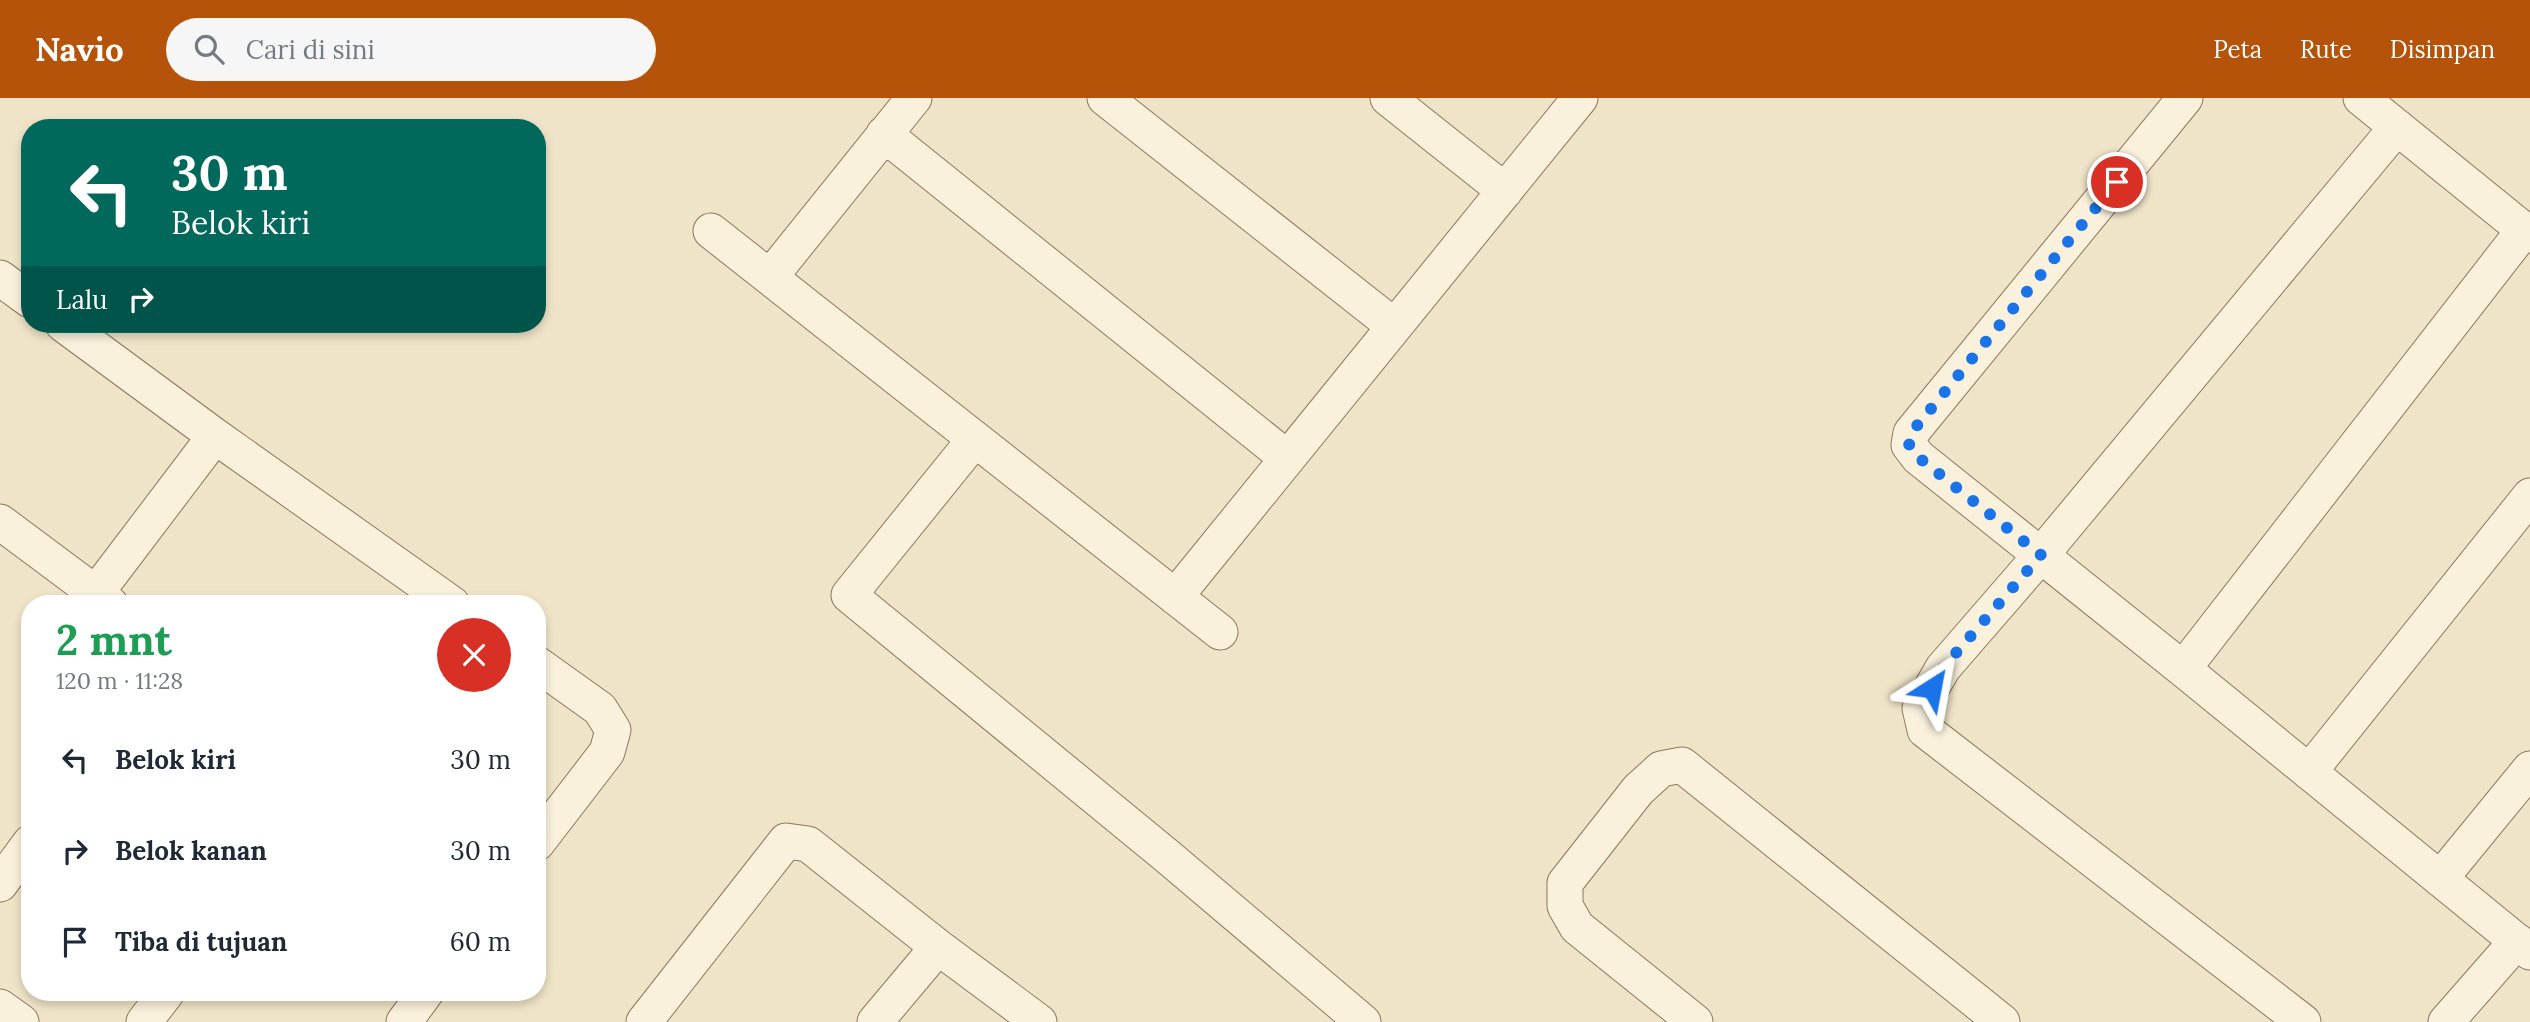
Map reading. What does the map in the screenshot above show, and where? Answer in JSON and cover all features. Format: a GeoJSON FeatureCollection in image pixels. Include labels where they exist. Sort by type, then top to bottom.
{"type":"FeatureCollection","features":[{"type":"Feature","properties":{"kind":"street"},"geometry":{"type":"LineString","coordinates":[[770,277],[914,98]]}},
{"type":"Feature","properties":{"kind":"street"},"geometry":{"type":"LineString","coordinates":[[1105,98],[1394,327]]}},
{"type":"Feature","properties":{"kind":"street"},"geometry":{"type":"LineString","coordinates":[[1388,98],[1505,191]]}},
{"type":"Feature","properties":{"kind":"street"},"geometry":{"type":"LineString","coordinates":[[1175,597],[1580,98]]}},
{"type":"Feature","properties":{"kind":"street"},"geometry":{"type":"LineString","coordinates":[[2185,98],[1911,433],[1909,446],[1913,453],[2524,946],[2446,1022]]}},
{"type":"Feature","properties":{"kind":"street"},"geometry":{"type":"LineString","coordinates":[[2183,669],[2527,233],[2361,98]]}},
{"type":"Feature","properties":{"kind":"street"},"geometry":{"type":"LineString","coordinates":[[2303,1022],[1925,730],[1920,708],[1943,668],[2041,555],[2397,127]]}},
{"type":"Feature","properties":{"kind":"street"},"geometry":{"type":"LineString","coordinates":[[884,134],[1287,458]]}},
{"type":"Feature","properties":{"kind":"street"},"geometry":{"type":"LineString","coordinates":[[711,231],[1220,632]]}},
{"type":"Feature","properties":{"kind":"street"},"geometry":{"type":"LineString","coordinates":[[0,278],[21,293]]}},
{"type":"Feature","properties":{"kind":"street"},"geometry":{"type":"LineString","coordinates":[[75,333],[439,595]]}},
{"type":"Feature","properties":{"kind":"street"},"geometry":{"type":"LineString","coordinates":[[105,595],[215,436]]}},
{"type":"Feature","properties":{"kind":"street"},"geometry":{"type":"LineString","coordinates":[[975,439],[849,595],[1363,1022]]}},
{"type":"Feature","properties":{"kind":"street"},"geometry":{"type":"LineString","coordinates":[[2309,772],[2530,496]]}},
{"type":"Feature","properties":{"kind":"street"},"geometry":{"type":"LineString","coordinates":[[4,533],[98,595]]}},
{"type":"Feature","properties":{"kind":"street"},"geometry":{"type":"LineString","coordinates":[[546,670],[600,709],[613,730],[607,752],[546,831]]}},
{"type":"Feature","properties":{"kind":"street"},"geometry":{"type":"LineString","coordinates":[[1695,1022],[1577,927],[1565,906],[1565,883],[1638,790],[1661,769],[1682,765],[2002,1022]]}},
{"type":"Feature","properties":{"kind":"street"},"geometry":{"type":"LineString","coordinates":[[2440,879],[2530,769]]}},
{"type":"Feature","properties":{"kind":"street"},"geometry":{"type":"LineString","coordinates":[[644,1022],[786,841],[808,845],[1039,1022]]}},
{"type":"Feature","properties":{"kind":"street"},"geometry":{"type":"LineString","coordinates":[[0,884],[21,855]]}},
{"type":"Feature","properties":{"kind":"street"},"geometry":{"type":"LineString","coordinates":[[875,1022],[938,947]]}},
{"type":"Feature","properties":{"kind":"street"},"geometry":{"type":"LineString","coordinates":[[144,1022],[160,1001]]}},
{"type":"Feature","properties":{"kind":"street"},"geometry":{"type":"LineString","coordinates":[[404,1022],[419,1001]]}},
{"type":"Feature","properties":{"kind":"street"},"geometry":{"type":"LineString","coordinates":[[0,1007],[21,1022]]}},
{"type":"Feature","properties":{"kind":"route"},"geometry":{"type":"LineString","coordinates":[[1932,688],[1943,668],[2041,555],[1913,453],[1909,446],[1911,433],[2117,182]]}}]}
